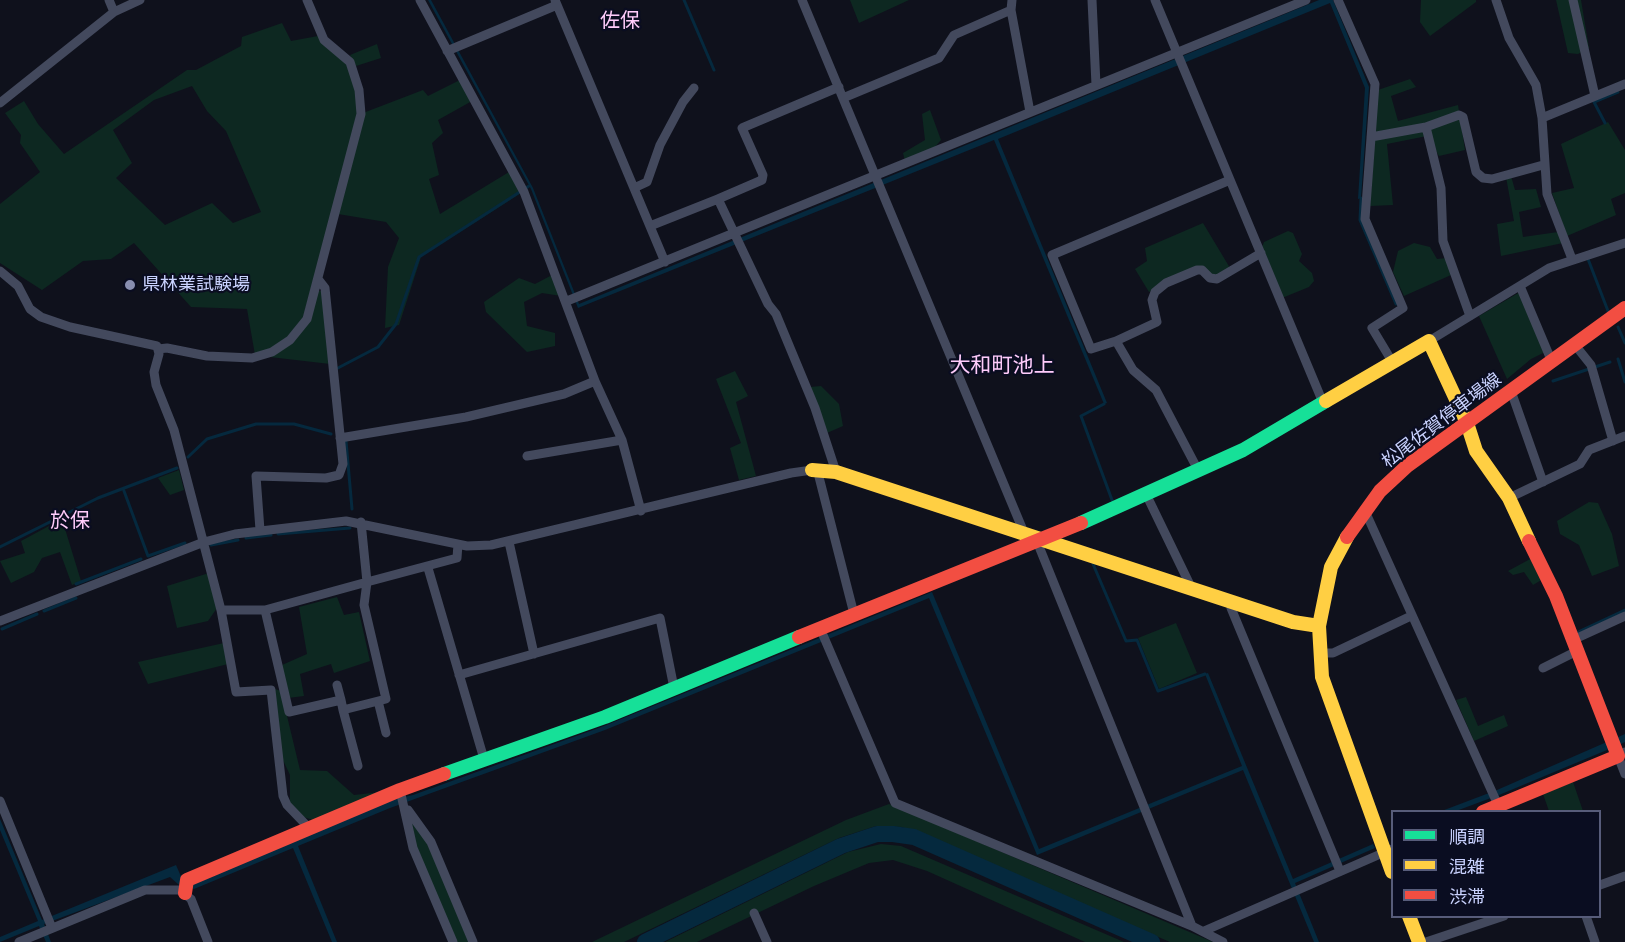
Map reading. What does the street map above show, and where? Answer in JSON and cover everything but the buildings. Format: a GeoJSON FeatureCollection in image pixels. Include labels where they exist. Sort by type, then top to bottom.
{"type":"FeatureCollection","features":[{"type":"Feature","properties":{"kind":"street"},"geometry":{"type":"LineString","coordinates":[[109,0],[114,12]]}},
{"type":"Feature","properties":{"kind":"street"},"geometry":{"type":"LineString","coordinates":[[0,103],[114,12],[140,0]]}},
{"type":"Feature","properties":{"kind":"street"},"geometry":{"type":"LineString","coordinates":[[0,271],[18,286],[30,309],[41,317],[70,327],[151,343],[158,349],[167,348],[207,356],[252,358],[272,352],[290,340],[307,319],[361,114],[359,90],[350,62],[324,40],[307,0]]}},
{"type":"Feature","properties":{"kind":"street"},"geometry":{"type":"LineString","coordinates":[[420,0],[522,190],[567,301],[595,381],[622,440],[641,511]]}},
{"type":"Feature","properties":{"kind":"street"},"geometry":{"type":"LineString","coordinates":[[802,0],[1145,808],[1192,926]]}},
{"type":"Feature","properties":{"kind":"street"},"geometry":{"type":"LineString","coordinates":[[1092,0],[1096,85]]}},
{"type":"Feature","properties":{"kind":"street"},"geometry":{"type":"LineString","coordinates":[[1155,0],[1324,405]]}},
{"type":"Feature","properties":{"kind":"street"},"geometry":{"type":"LineString","coordinates":[[567,301],[1306,0]]}},
{"type":"Feature","properties":{"kind":"street"},"geometry":{"type":"LineString","coordinates":[[1338,0],[1375,84],[1365,219],[1403,308],[1372,328],[1393,363]]}},
{"type":"Feature","properties":{"kind":"street"},"geometry":{"type":"LineString","coordinates":[[1496,0],[1509,38],[1536,85],[1542,118],[1543,165],[1547,194],[1572,259]]}},
{"type":"Feature","properties":{"kind":"street"},"geometry":{"type":"LineString","coordinates":[[1573,0],[1594,96]]}},
{"type":"Feature","properties":{"kind":"street"},"geometry":{"type":"LineString","coordinates":[[447,51],[556,2],[665,261]]}},
{"type":"Feature","properties":{"kind":"street"},"geometry":{"type":"LineString","coordinates":[[843,98],[939,58],[954,35],[991,21],[1012,5],[1030,112]]}},
{"type":"Feature","properties":{"kind":"street"},"geometry":{"type":"LineString","coordinates":[[1542,118],[1625,84]]}},
{"type":"Feature","properties":{"kind":"street"},"geometry":{"type":"LineString","coordinates":[[650,226],[762,180],[763,175],[742,128],[839,87]]}},
{"type":"Feature","properties":{"kind":"street"},"geometry":{"type":"LineString","coordinates":[[634,188],[647,182],[660,145],[682,102],[694,88]]}},
{"type":"Feature","properties":{"kind":"street"},"geometry":{"type":"LineString","coordinates":[[1371,137],[1426,127],[1459,114],[1463,117],[1476,172],[1483,178],[1491,179],[1543,165]]}},
{"type":"Feature","properties":{"kind":"street"},"geometry":{"type":"LineString","coordinates":[[1426,127],[1442,188],[1443,241],[1470,316]]}},
{"type":"Feature","properties":{"kind":"street"},"geometry":{"type":"LineString","coordinates":[[1230,180],[1052,255],[1091,349],[1116,341],[1156,322],[1152,300],[1155,292],[1166,283],[1197,270],[1202,270],[1210,278],[1217,279],[1261,253]]}},
{"type":"Feature","properties":{"kind":"street"},"geometry":{"type":"LineString","coordinates":[[718,199],[768,304],[776,314],[815,408],[836,472]]}},
{"type":"Feature","properties":{"kind":"street"},"geometry":{"type":"LineString","coordinates":[[20,942],[48,926],[145,890],[179,890],[399,790],[605,717],[822,631],[854,614],[1030,537],[1060,532],[1243,450],[1324,405],[1549,268],[1625,243]]}},
{"type":"Feature","properties":{"kind":"street"},"geometry":{"type":"LineString","coordinates":[[260,530],[255,476],[326,478],[339,475],[343,464],[325,288],[318,279]]}},
{"type":"Feature","properties":{"kind":"street"},"geometry":{"type":"LineString","coordinates":[[1520,286],[1552,362]]}},
{"type":"Feature","properties":{"kind":"street","name":"松尾佐賀停車場線"},"geometry":{"type":"LineString","coordinates":[[1389,851],[1332,710],[1319,653],[1319,626],[1331,567],[1353,525],[1407,466],[1625,309]]}},
{"type":"Feature","properties":{"kind":"street"},"geometry":{"type":"LineString","coordinates":[[1116,341],[1133,370],[1156,390],[1198,470]]}},
{"type":"Feature","properties":{"kind":"street"},"geometry":{"type":"LineString","coordinates":[[1429,341],[1483,463],[1509,498],[1577,645],[1618,749],[1625,774]]}},
{"type":"Feature","properties":{"kind":"street"},"geometry":{"type":"LineString","coordinates":[[1575,345],[1591,365],[1613,441]]}},
{"type":"Feature","properties":{"kind":"street"},"geometry":{"type":"LineString","coordinates":[[158,349],[154,372],[156,385],[174,430],[204,542],[221,610],[236,692],[271,690],[284,796],[287,805],[310,829]]}},
{"type":"Feature","properties":{"kind":"street"},"geometry":{"type":"LineString","coordinates":[[340,438],[465,417],[564,394],[595,381]]}},
{"type":"Feature","properties":{"kind":"street"},"geometry":{"type":"LineString","coordinates":[[1511,392],[1543,482]]}},
{"type":"Feature","properties":{"kind":"street"},"geometry":{"type":"LineString","coordinates":[[1509,498],[1580,464],[1589,450],[1625,436]]}},
{"type":"Feature","properties":{"kind":"street"},"geometry":{"type":"LineString","coordinates":[[527,456],[622,440]]}},
{"type":"Feature","properties":{"kind":"street"},"geometry":{"type":"LineString","coordinates":[[816,470],[854,614]]}},
{"type":"Feature","properties":{"kind":"street"},"geometry":{"type":"LineString","coordinates":[[0,621],[204,542],[260,530],[330,521],[362,522],[479,547],[641,511],[791,473],[816,470],[836,472],[1293,622],[1319,626]]}},
{"type":"Feature","properties":{"kind":"street"},"geometry":{"type":"LineString","coordinates":[[1146,494],[1192,589]]}},
{"type":"Feature","properties":{"kind":"street"},"geometry":{"type":"LineString","coordinates":[[1365,511],[1497,803]]}},
{"type":"Feature","properties":{"kind":"street"},"geometry":{"type":"LineString","coordinates":[[265,610],[289,712],[386,699],[364,605],[367,582],[362,522]]}},
{"type":"Feature","properties":{"kind":"street"},"geometry":{"type":"LineString","coordinates":[[509,542],[534,654]]}},
{"type":"Feature","properties":{"kind":"street"},"geometry":{"type":"LineString","coordinates":[[221,610],[265,610],[428,568],[457,558],[458,544]]}},
{"type":"Feature","properties":{"kind":"street"},"geometry":{"type":"LineString","coordinates":[[428,568],[484,759]]}},
{"type":"Feature","properties":{"kind":"street"},"geometry":{"type":"LineString","coordinates":[[1232,602],[1231,609],[1337,866]]}},
{"type":"Feature","properties":{"kind":"street"},"geometry":{"type":"LineString","coordinates":[[1319,653],[1333,653],[1411,616]]}},
{"type":"Feature","properties":{"kind":"street"},"geometry":{"type":"LineString","coordinates":[[1543,668],[1625,616]]}},
{"type":"Feature","properties":{"kind":"street"},"geometry":{"type":"LineString","coordinates":[[459,675],[660,618],[674,688]]}},
{"type":"Feature","properties":{"kind":"street"},"geometry":{"type":"LineString","coordinates":[[822,631],[895,803],[1204,931],[1222,942]]}},
{"type":"Feature","properties":{"kind":"street"},"geometry":{"type":"LineString","coordinates":[[337,685],[358,766]]}},
{"type":"Feature","properties":{"kind":"street"},"geometry":{"type":"LineString","coordinates":[[378,701],[386,733]]}},
{"type":"Feature","properties":{"kind":"street"},"geometry":{"type":"LineString","coordinates":[[1486,810],[1618,749]]}},
{"type":"Feature","properties":{"kind":"street"},"geometry":{"type":"LineString","coordinates":[[399,790],[405,806],[413,848],[453,942]]}},
{"type":"Feature","properties":{"kind":"street"},"geometry":{"type":"LineString","coordinates":[[0,801],[48,926]]}},
{"type":"Feature","properties":{"kind":"street"},"geometry":{"type":"LineString","coordinates":[[405,806],[431,842],[473,942]]}},
{"type":"Feature","properties":{"kind":"street"},"geometry":{"type":"LineString","coordinates":[[1204,931],[1296,891],[1337,866],[1389,851]]}},
{"type":"Feature","properties":{"kind":"street"},"geometry":{"type":"LineString","coordinates":[[1601,884],[1625,876]]}},
{"type":"Feature","properties":{"kind":"street"},"geometry":{"type":"LineString","coordinates":[[186,886],[208,942]]}},
{"type":"Feature","properties":{"kind":"street"},"geometry":{"type":"LineString","coordinates":[[754,913],[767,942]]}},
{"type":"Feature","properties":{"kind":"street"},"geometry":{"type":"LineString","coordinates":[[1410,918],[1419,942]]}},
{"type":"Feature","properties":{"kind":"street"},"geometry":{"type":"LineString","coordinates":[[1426,942],[1498,918]]}},
{"type":"Feature","properties":{"kind":"street"},"geometry":{"type":"LineString","coordinates":[[1587,918],[1594,942]]}},
{"type":"Feature","properties":{"kind":"green space"},"geometry":{"type":"Polygon","coordinates":[[[850,0],[909,0],[859,23],[850,0]]]}},
{"type":"Feature","properties":{"kind":"green space"},"geometry":{"type":"Polygon","coordinates":[[[1421,0],[1476,0],[1476,2],[1430,36],[1420,22],[1421,0]]]}},
{"type":"Feature","properties":{"kind":"green space"},"geometry":{"type":"Polygon","coordinates":[[[1556,0],[1581,0],[1589,48],[1578,54],[1568,53],[1556,0]]]}},
{"type":"Feature","properties":{"kind":"green space"},"geometry":{"type":"Polygon","coordinates":[[[282,23],[291,41],[318,36],[347,63],[357,90],[359,112],[303,318],[287,338],[271,349],[255,355],[247,309],[191,307],[134,243],[111,259],[83,261],[42,290],[0,263],[0,204],[40,172],[20,143],[21,135],[5,113],[24,101],[38,124],[64,154],[187,70],[196,70],[241,46],[242,37],[282,23]],[[192,86],[154,100],[113,130],[132,163],[116,178],[165,225],[212,203],[233,223],[261,212],[226,131],[207,111],[192,86]]]}},
{"type":"Feature","properties":{"kind":"green space"},"geometry":{"type":"Polygon","coordinates":[[[377,44],[381,58],[356,66],[350,55],[377,44]]]}},
{"type":"Feature","properties":{"kind":"green space"},"geometry":{"type":"Polygon","coordinates":[[[1410,79],[1416,87],[1391,96],[1398,121],[1458,105],[1465,150],[1439,156],[1427,136],[1387,144],[1393,205],[1370,206],[1378,90],[1410,79]]]}},
{"type":"Feature","properties":{"kind":"green space"},"geometry":{"type":"Polygon","coordinates":[[[460,80],[472,101],[438,120],[443,133],[432,143],[439,175],[429,179],[440,214],[509,172],[521,193],[421,257],[399,325],[385,328],[388,267],[399,238],[386,222],[338,214],[363,113],[423,90],[428,96],[460,80]]]}},
{"type":"Feature","properties":{"kind":"green space"},"geometry":{"type":"Polygon","coordinates":[[[930,110],[941,140],[934,148],[905,161],[903,153],[925,140],[922,114],[930,110]]]}},
{"type":"Feature","properties":{"kind":"green space"},"geometry":{"type":"Polygon","coordinates":[[[1608,122],[1625,150],[1625,193],[1611,199],[1616,215],[1567,236],[1552,193],[1574,188],[1561,144],[1608,122]]]}},
{"type":"Feature","properties":{"kind":"green space"},"geometry":{"type":"Polygon","coordinates":[[[1511,176],[1515,190],[1536,189],[1541,207],[1519,212],[1523,237],[1558,232],[1563,243],[1501,256],[1497,224],[1514,221],[1506,177],[1511,176]]]}},
{"type":"Feature","properties":{"kind":"green space"},"geometry":{"type":"Polygon","coordinates":[[[1203,223],[1230,268],[1218,276],[1210,276],[1202,267],[1163,283],[1149,292],[1135,269],[1147,261],[1145,248],[1203,223]]]}},
{"type":"Feature","properties":{"kind":"green space"},"geometry":{"type":"Polygon","coordinates":[[[1288,231],[1293,233],[1302,254],[1299,261],[1312,273],[1314,281],[1309,287],[1282,298],[1262,247],[1264,242],[1288,231]]]}},
{"type":"Feature","properties":{"kind":"green space"},"geometry":{"type":"Polygon","coordinates":[[[1414,243],[1430,247],[1437,259],[1447,258],[1451,275],[1404,296],[1393,272],[1398,251],[1414,243]]]}},
{"type":"Feature","properties":{"kind":"green space"},"geometry":{"type":"Polygon","coordinates":[[[554,274],[561,296],[542,293],[524,302],[527,326],[555,333],[555,346],[527,352],[486,312],[484,302],[519,278],[535,284],[554,274]]]}},
{"type":"Feature","properties":{"kind":"green space"},"geometry":{"type":"Polygon","coordinates":[[[318,291],[322,291],[330,364],[270,357],[292,342],[318,291]]]}},
{"type":"Feature","properties":{"kind":"green space"},"geometry":{"type":"Polygon","coordinates":[[[1520,292],[1545,352],[1531,359],[1507,379],[1479,316],[1520,292]]]}},
{"type":"Feature","properties":{"kind":"green space"},"geometry":{"type":"Polygon","coordinates":[[[735,371],[748,396],[736,402],[756,476],[739,480],[730,448],[741,443],[716,379],[735,371]]]}},
{"type":"Feature","properties":{"kind":"green space"},"geometry":{"type":"Polygon","coordinates":[[[821,386],[839,404],[843,426],[827,433],[810,387],[821,386]]]}},
{"type":"Feature","properties":{"kind":"green space"},"geometry":{"type":"Polygon","coordinates":[[[179,470],[184,490],[170,495],[158,478],[179,470]]]}},
{"type":"Feature","properties":{"kind":"green space"},"geometry":{"type":"Polygon","coordinates":[[[1589,502],[1598,503],[1612,534],[1619,566],[1592,576],[1579,545],[1560,534],[1557,521],[1589,502]]]}},
{"type":"Feature","properties":{"kind":"green space"},"geometry":{"type":"Polygon","coordinates":[[[62,519],[81,581],[72,585],[60,552],[42,558],[34,572],[11,583],[0,561],[25,553],[21,541],[62,519]]]}},
{"type":"Feature","properties":{"kind":"green space"},"geometry":{"type":"Polygon","coordinates":[[[1532,558],[1543,579],[1533,585],[1524,572],[1513,575],[1508,571],[1532,558]]]}},
{"type":"Feature","properties":{"kind":"green space"},"geometry":{"type":"Polygon","coordinates":[[[209,573],[217,608],[208,621],[177,628],[167,586],[209,573]]]}},
{"type":"Feature","properties":{"kind":"green space"},"geometry":{"type":"Polygon","coordinates":[[[337,597],[344,615],[359,612],[370,661],[334,673],[331,664],[300,674],[304,696],[288,698],[282,665],[307,654],[299,607],[337,597]]]}},
{"type":"Feature","properties":{"kind":"green space"},"geometry":{"type":"Polygon","coordinates":[[[1176,623],[1197,673],[1159,689],[1138,638],[1176,623]]]}},
{"type":"Feature","properties":{"kind":"green space"},"geometry":{"type":"Polygon","coordinates":[[[224,643],[228,664],[148,684],[138,662],[224,643]]]}},
{"type":"Feature","properties":{"kind":"green space"},"geometry":{"type":"Polygon","coordinates":[[[275,689],[281,691],[300,770],[327,771],[354,795],[381,792],[317,821],[303,817],[290,803],[290,775],[281,756],[275,689]]]}},
{"type":"Feature","properties":{"kind":"green space"},"geometry":{"type":"Polygon","coordinates":[[[1466,697],[1478,726],[1504,715],[1508,726],[1474,741],[1456,700],[1466,697]]]}},
{"type":"Feature","properties":{"kind":"green space"},"geometry":{"type":"Polygon","coordinates":[[[1573,782],[1583,810],[1549,810],[1543,794],[1573,782]]]}},
{"type":"Feature","properties":{"kind":"green space"},"geometry":{"type":"Polygon","coordinates":[[[889,804],[1213,942],[1170,942],[902,827],[876,826],[839,838],[624,942],[592,942],[846,820],[889,804]]]}},
{"type":"Feature","properties":{"kind":"green space"},"geometry":{"type":"Polygon","coordinates":[[[411,823],[415,824],[427,843],[470,942],[456,942],[416,847],[411,823]]]}},
{"type":"Feature","properties":{"kind":"green space"},"geometry":{"type":"Polygon","coordinates":[[[881,844],[901,846],[1124,942],[1085,942],[927,871],[893,860],[869,863],[814,886],[697,942],[665,942],[848,852],[881,844]]]}},
{"type":"Feature","properties":{"kind":"water"},"geometry":{"type":"Polygon","coordinates":[[[428,0],[431,0],[533,188],[579,304],[1319,0],[1333,0],[1369,87],[1361,198],[1358,199],[1365,88],[1330,3],[998,139],[1107,403],[1104,404],[994,140],[578,308],[531,189],[428,0]]]}},
{"type":"Feature","properties":{"kind":"water"},"geometry":{"type":"Polygon","coordinates":[[[932,592],[1039,849],[1242,766],[1205,674],[1208,673],[1293,879],[1373,844],[1375,848],[1295,883],[1319,942],[1314,942],[1243,770],[1037,855],[929,598],[605,730],[390,808],[298,846],[337,942],[332,942],[293,848],[194,889],[179,885],[170,877],[44,924],[51,942],[46,942],[39,926],[0,942],[0,937],[38,921],[0,830],[0,819],[42,920],[176,865],[183,881],[390,800],[413,795],[604,726],[932,592]]]}},
{"type":"Feature","properties":{"kind":"water"},"geometry":{"type":"Polygon","coordinates":[[[1625,734],[1625,742],[1619,745],[1459,810],[1444,810],[1497,790],[1625,734]]]}},
{"type":"Feature","properties":{"kind":"waterway"},"geometry":{"type":"LineString","coordinates":[[684,0],[714,70]]}},
{"type":"Feature","properties":{"kind":"waterway"},"geometry":{"type":"LineString","coordinates":[[1605,123],[1594,102],[1618,92]]}},
{"type":"Feature","properties":{"kind":"waterway"},"geometry":{"type":"LineString","coordinates":[[336,369],[378,347],[396,324],[419,257],[529,186]]}},
{"type":"Feature","properties":{"kind":"waterway"},"geometry":{"type":"LineString","coordinates":[[1361,198],[1360,220],[1396,304]]}},
{"type":"Feature","properties":{"kind":"waterway"},"geometry":{"type":"LineString","coordinates":[[1588,259],[1608,311]]}},
{"type":"Feature","properties":{"kind":"waterway"},"geometry":{"type":"LineString","coordinates":[[1618,327],[1625,343]]}},
{"type":"Feature","properties":{"kind":"waterway"},"geometry":{"type":"LineString","coordinates":[[1618,359],[1625,382]]}},
{"type":"Feature","properties":{"kind":"waterway"},"geometry":{"type":"LineString","coordinates":[[1595,367],[1610,362]]}},
{"type":"Feature","properties":{"kind":"waterway"},"geometry":{"type":"LineString","coordinates":[[1553,381],[1589,369]]}},
{"type":"Feature","properties":{"kind":"waterway"},"geometry":{"type":"LineString","coordinates":[[1104,404],[1081,416],[1112,500]]}},
{"type":"Feature","properties":{"kind":"waterway"},"geometry":{"type":"LineString","coordinates":[[188,457],[207,439],[256,424],[294,424],[331,434]]}},
{"type":"Feature","properties":{"kind":"waterway"},"geometry":{"type":"LineString","coordinates":[[346,441],[352,509]]}},
{"type":"Feature","properties":{"kind":"waterway"},"geometry":{"type":"LineString","coordinates":[[0,547],[98,498],[177,468]]}},
{"type":"Feature","properties":{"kind":"waterway"},"geometry":{"type":"LineString","coordinates":[[124,491],[148,556],[185,543]]}},
{"type":"Feature","properties":{"kind":"waterway"},"geometry":{"type":"LineString","coordinates":[[278,534],[350,528]]}},
{"type":"Feature","properties":{"kind":"waterway"},"geometry":{"type":"LineString","coordinates":[[246,538],[271,535]]}},
{"type":"Feature","properties":{"kind":"waterway"},"geometry":{"type":"LineString","coordinates":[[211,545],[238,540]]}},
{"type":"Feature","properties":{"kind":"waterway"},"geometry":{"type":"LineString","coordinates":[[76,584],[141,559]]}},
{"type":"Feature","properties":{"kind":"waterway"},"geometry":{"type":"LineString","coordinates":[[1093,564],[1126,641],[1137,640],[1158,691],[1205,674]]}},
{"type":"Feature","properties":{"kind":"waterway"},"geometry":{"type":"LineString","coordinates":[[44,611],[76,598]]}},
{"type":"Feature","properties":{"kind":"waterway"},"geometry":{"type":"LineString","coordinates":[[1578,632],[1625,610]]}},
{"type":"Feature","properties":{"kind":"waterway"},"geometry":{"type":"LineString","coordinates":[[2,629],[37,614]]}},
{"type":"Feature","properties":{"kind":"waterway"},"geometry":{"type":"LineString","coordinates":[[645,942],[841,846],[877,834],[914,837],[1152,942]]}},
{"type":"Feature","properties":{"kind":"traffic: fast"},"geometry":{"type":"LineString","coordinates":[[1081,523],[1243,450],[1326,401]]}},
{"type":"Feature","properties":{"kind":"traffic: fast"},"geometry":{"type":"LineString","coordinates":[[444,774],[605,717],[799,637]]}},
{"type":"Feature","properties":{"kind":"traffic: slow"},"geometry":{"type":"LineString","coordinates":[[1326,401],[1429,341],[1467,423],[1476,451],[1509,498],[1529,541]]}},
{"type":"Feature","properties":{"kind":"traffic: slow"},"geometry":{"type":"LineString","coordinates":[[812,470],[836,472],[1293,622],[1319,626]]}},
{"type":"Feature","properties":{"kind":"traffic: slow"},"geometry":{"type":"LineString","coordinates":[[1347,537],[1331,567],[1319,626],[1322,677],[1391,869]]}},
{"type":"Feature","properties":{"kind":"traffic: slow"},"geometry":{"type":"LineString","coordinates":[[1410,918],[1419,942]]}},
{"type":"Feature","properties":{"kind":"traffic: jam"},"geometry":{"type":"LineString","coordinates":[[1347,537],[1380,491],[1407,466],[1625,308]]}},
{"type":"Feature","properties":{"kind":"traffic: jam"},"geometry":{"type":"LineString","coordinates":[[799,637],[1081,523]]}},
{"type":"Feature","properties":{"kind":"traffic: jam"},"geometry":{"type":"LineString","coordinates":[[1488,810],[1618,756],[1556,596],[1529,541]]}},
{"type":"Feature","properties":{"kind":"traffic: jam"},"geometry":{"type":"LineString","coordinates":[[185,893],[187,880],[400,790],[444,774]]}},
{"type":"Feature","properties":{"kind":"place","name":"県林業試験場"},"geometry":{"type":"Point","coordinates":[130,285]}},
{"type":"Feature","properties":{"kind":"district","name":"佐保"},"geometry":{"type":"Point","coordinates":[620,21]}},
{"type":"Feature","properties":{"kind":"district","name":"大和町池上"},"geometry":{"type":"Point","coordinates":[1002,366]}},
{"type":"Feature","properties":{"kind":"district","name":"於保"},"geometry":{"type":"Point","coordinates":[70,521]}}]}
